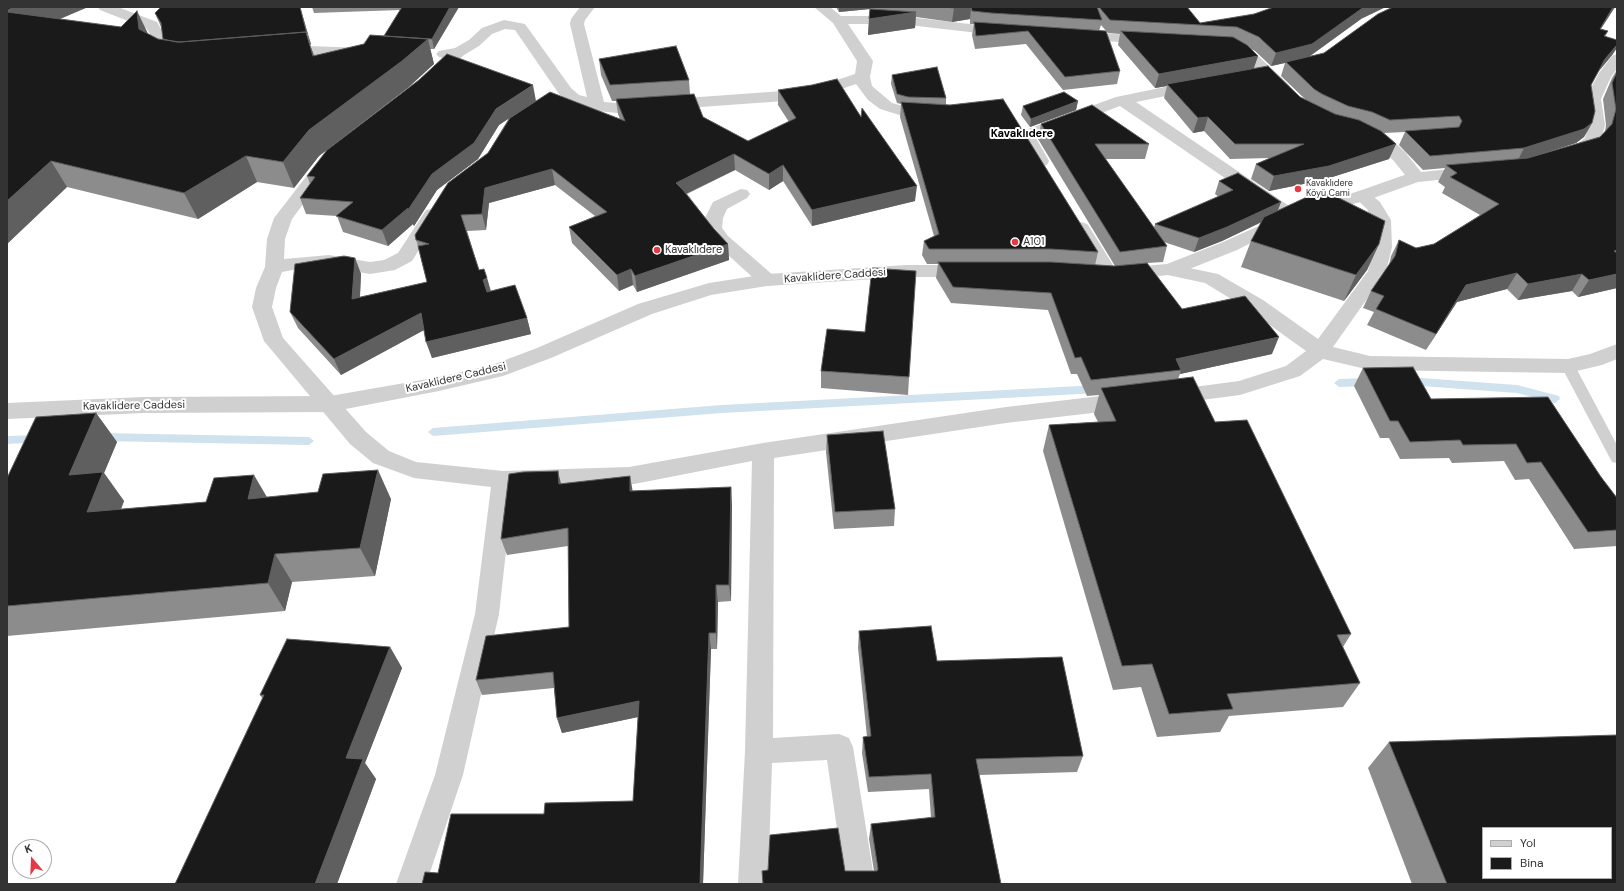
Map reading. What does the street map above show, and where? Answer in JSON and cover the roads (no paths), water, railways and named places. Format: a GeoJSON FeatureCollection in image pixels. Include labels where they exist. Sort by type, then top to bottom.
{"type":"FeatureCollection","features":[{"type":"Feature","properties":{"kind":"street"},"geometry":{"type":"LineString","coordinates":[[105,7],[146,21],[152,25],[157,34],[160,53],[170,58],[191,61]]}},
{"type":"Feature","properties":{"kind":"street"},"geometry":{"type":"LineString","coordinates":[[588,7],[578,19],[577,24],[597,106]]}},
{"type":"Feature","properties":{"kind":"street"},"geometry":{"type":"LineString","coordinates":[[821,7],[838,20],[865,61],[862,77],[864,87],[886,106],[906,112],[943,112]]}},
{"type":"Feature","properties":{"kind":"street"},"geometry":{"type":"LineString","coordinates":[[146,21],[161,14]]}},
{"type":"Feature","properties":{"kind":"street"},"geometry":{"type":"LineString","coordinates":[[838,20],[900,20],[988,32],[1016,33]]}},
{"type":"Feature","properties":{"kind":"street"},"geometry":{"type":"LineString","coordinates":[[416,91],[459,52],[474,43],[487,31],[504,24],[520,27],[559,95],[597,106],[617,108],[812,94],[862,77]]}},
{"type":"Feature","properties":{"kind":"street"},"geometry":{"type":"LineString","coordinates":[[1060,35],[1161,41]]}},
{"type":"Feature","properties":{"kind":"street"},"geometry":{"type":"LineString","coordinates":[[1216,44],[1232,46],[1242,50],[1261,75],[1291,96]]}},
{"type":"Feature","properties":{"kind":"street"},"geometry":{"type":"LineString","coordinates":[[271,55],[308,51],[380,54]]}},
{"type":"Feature","properties":{"kind":"street"},"geometry":{"type":"LineString","coordinates":[[427,57],[459,52]]}},
{"type":"Feature","properties":{"kind":"street"},"geometry":{"type":"LineString","coordinates":[[1554,158],[1582,148],[1593,140],[1598,126],[1593,99],[1604,76],[1617,59]]}},
{"type":"Feature","properties":{"kind":"street"},"geometry":{"type":"LineString","coordinates":[[1261,75],[1283,70]]}},
{"type":"Feature","properties":{"kind":"street"},"geometry":{"type":"LineString","coordinates":[[1050,176],[1022,131],[1122,100],[1209,84]]}},
{"type":"Feature","properties":{"kind":"street"},"geometry":{"type":"LineString","coordinates":[[1122,100],[1292,216]]}},
{"type":"Feature","properties":{"kind":"street"},"geometry":{"type":"LineString","coordinates":[[1354,129],[1382,140],[1399,156],[1416,177]]}},
{"type":"Feature","properties":{"kind":"street"},"geometry":{"type":"LineString","coordinates":[[1382,140],[1403,139]]}},
{"type":"Feature","properties":{"kind":"street"},"geometry":{"type":"LineString","coordinates":[[344,147],[326,161],[283,218],[276,239],[274,267],[266,288],[262,308],[274,341],[358,438],[381,457],[414,470],[503,480],[629,476],[763,450],[1006,415],[1240,388],[1292,371],[1320,351],[1377,272],[1383,247],[1382,220],[1374,206],[1362,196]]}},
{"type":"Feature","properties":{"kind":"street"},"geometry":{"type":"LineString","coordinates":[[1170,270],[1230,246],[1292,216],[1362,196],[1416,177],[1487,171]]}},
{"type":"Feature","properties":{"kind":"street"},"geometry":{"type":"LineString","coordinates":[[740,194],[719,206],[714,218],[713,228],[722,240],[767,280]]}},
{"type":"Feature","properties":{"kind":"street"},"geometry":{"type":"LineString","coordinates":[[274,267],[304,262],[328,261],[370,268],[388,266],[405,257],[440,200]]}},
{"type":"Feature","properties":{"kind":"street"},"geometry":{"type":"LineString","coordinates":[[1074,216],[1110,275]]}},
{"type":"Feature","properties":{"kind":"street"},"geometry":{"type":"LineString","coordinates":[[1087,274],[1110,275],[1170,270],[1211,278],[1256,305],[1320,351],[1370,363],[1568,366],[1595,360],[1617,352]]}},
{"type":"Feature","properties":{"kind":"street","name":"Kavaklidere Caddesi"},"geometry":{"type":"LineString","coordinates":[[7,410],[144,405],[330,404],[439,384],[496,371],[544,353],[645,309],[708,289],[767,280],[906,271],[985,271]]}},
{"type":"Feature","properties":{"kind":"street"},"geometry":{"type":"LineString","coordinates":[[752,884],[759,751],[763,450]]}},
{"type":"Feature","properties":{"kind":"street"},"geometry":{"type":"LineString","coordinates":[[412,884],[449,775],[487,614],[503,480]]}},
{"type":"Feature","properties":{"kind":"street"},"geometry":{"type":"LineString","coordinates":[[759,751],[839,747],[860,884]]}},
{"type":"Feature","properties":{"kind":"lane"},"geometry":{"type":"LineString","coordinates":[[1568,366],[1617,458]]}},
{"type":"Feature","properties":{"kind":"waterway"},"geometry":{"type":"LineString","coordinates":[[1407,381],[1517,389],[1555,399]]}},
{"type":"Feature","properties":{"kind":"waterway"},"geometry":{"type":"LineString","coordinates":[[1339,383],[1370,382]]}},
{"type":"Feature","properties":{"kind":"waterway"},"geometry":{"type":"LineString","coordinates":[[433,432],[722,409],[1099,389]]}},
{"type":"Feature","properties":{"kind":"waterway"},"geometry":{"type":"LineString","coordinates":[[100,437],[309,441]]}},
{"type":"Feature","properties":{"kind":"waterway"},"geometry":{"type":"LineString","coordinates":[[7,440],[41,439]]}},
{"type":"Feature","properties":{"kind":"place","name":"Kavaklıdere Köyü Cami"},"geometry":{"type":"Point","coordinates":[1298,189]}},
{"type":"Feature","properties":{"kind":"place","name":"A101"},"geometry":{"type":"Point","coordinates":[1015,242]}},
{"type":"Feature","properties":{"kind":"place","name":"Kavaklıdere"},"geometry":{"type":"Point","coordinates":[657,250]}},
{"type":"Feature","properties":{"kind":"district","name":"Kavaklıdere"},"geometry":{"type":"Point","coordinates":[1022,134]}}]}
